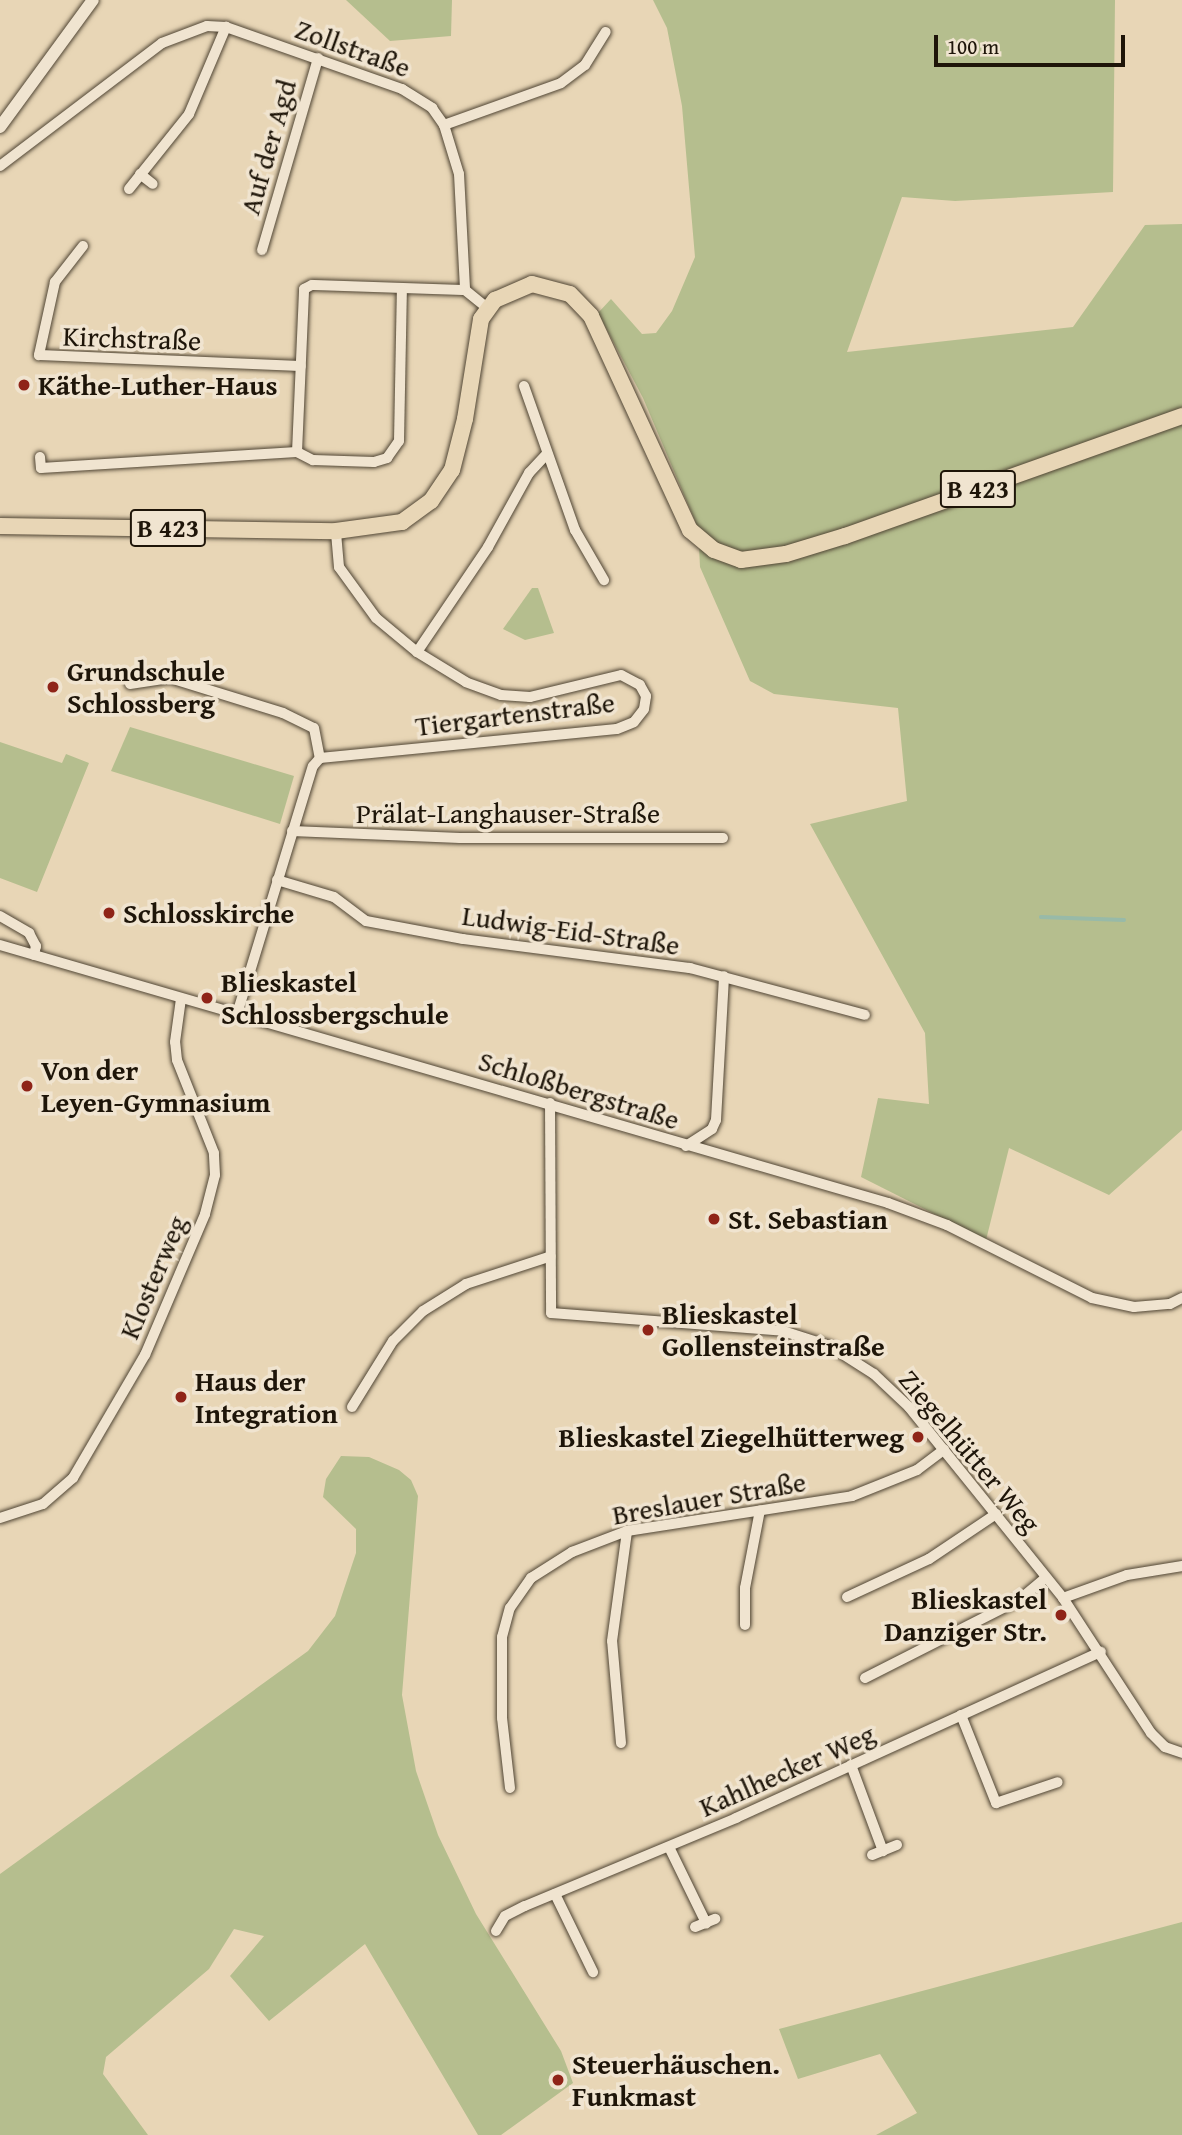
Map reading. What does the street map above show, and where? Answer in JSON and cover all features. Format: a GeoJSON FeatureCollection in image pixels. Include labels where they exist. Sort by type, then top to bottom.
{"type":"FeatureCollection","features":[{"type":"Feature","properties":{"kind":"main road","name":"B 423"},"geometry":{"type":"LineString","coordinates":[[0,526],[336,531],[402,522],[431,501],[443,487],[459,449],[475,336],[487,308],[519,286],[558,288],[591,316],[690,530],[714,550],[741,560],[786,554],[845,536],[1182,416]]}},
{"type":"Feature","properties":{"kind":"street"},"geometry":{"type":"LineString","coordinates":[[1,123],[93,0]]}},
{"type":"Feature","properties":{"kind":"street","name":"Zollstraße"},"geometry":{"type":"LineString","coordinates":[[0,166],[162,43],[207,26],[226,27],[318,58],[418,97],[444,125],[459,174],[465,290]]}},
{"type":"Feature","properties":{"kind":"street"},"geometry":{"type":"LineString","coordinates":[[128,189],[189,114],[226,27]]}},
{"type":"Feature","properties":{"kind":"street"},"geometry":{"type":"LineString","coordinates":[[444,125],[561,83],[585,65],[606,33]]}},
{"type":"Feature","properties":{"kind":"street","name":"Auf der Agd"},"geometry":{"type":"LineString","coordinates":[[262,250],[318,58]]}},
{"type":"Feature","properties":{"kind":"street"},"geometry":{"type":"LineString","coordinates":[[140,174],[153,184]]}},
{"type":"Feature","properties":{"kind":"street","name":"Kirchstraße"},"geometry":{"type":"LineString","coordinates":[[83,246],[55,282],[39,355],[301,366]]}},
{"type":"Feature","properties":{"kind":"street"},"geometry":{"type":"LineString","coordinates":[[296,452],[304,289],[312,285],[465,290],[487,308]]}},
{"type":"Feature","properties":{"kind":"street"},"geometry":{"type":"LineString","coordinates":[[40,457],[41,468],[296,452],[313,460],[374,462],[395,451],[399,441],[402,290]]}},
{"type":"Feature","properties":{"kind":"street"},"geometry":{"type":"LineString","coordinates":[[524,386],[546,455],[575,530],[604,580]]}},
{"type":"Feature","properties":{"kind":"street"},"geometry":{"type":"LineString","coordinates":[[417,652],[488,547],[529,474],[546,455]]}},
{"type":"Feature","properties":{"kind":"street","name":"Tiergartenstraße"},"geometry":{"type":"LineString","coordinates":[[320,758],[617,729],[634,722],[644,709],[640,685],[621,674],[545,695],[516,696],[466,682],[417,652],[376,618],[349,585],[340,567],[336,531]]}},
{"type":"Feature","properties":{"kind":"street"},"geometry":{"type":"LineString","coordinates":[[130,684],[170,678],[283,713],[314,728],[320,758],[313,766],[237,1014]]}},
{"type":"Feature","properties":{"kind":"street","name":"Prälat-Langhauser-Straße"},"geometry":{"type":"LineString","coordinates":[[292,831],[460,838],[723,838]]}},
{"type":"Feature","properties":{"kind":"street","name":"Ludwig-Eid-Straße"},"geometry":{"type":"LineString","coordinates":[[277,880],[334,897],[366,920],[463,939],[654,962],[724,976],[864,1015]]}},
{"type":"Feature","properties":{"kind":"street"},"geometry":{"type":"LineString","coordinates":[[0,916],[29,933],[36,946],[34,955]]}},
{"type":"Feature","properties":{"kind":"street","name":"Schloßbergstraße"},"geometry":{"type":"LineString","coordinates":[[0,945],[550,1103],[686,1146],[915,1212],[1064,1288],[1134,1307],[1170,1304],[1182,1297]]}},
{"type":"Feature","properties":{"kind":"street"},"geometry":{"type":"LineString","coordinates":[[686,1146],[712,1129],[716,1120],[724,976]]}},
{"type":"Feature","properties":{"kind":"street","name":"Klosterweg"},"geometry":{"type":"LineString","coordinates":[[0,1518],[43,1504],[73,1478],[145,1355],[205,1214],[215,1175],[214,1153],[177,1060],[175,1042],[181,999]]}},
{"type":"Feature","properties":{"kind":"street"},"geometry":{"type":"LineString","coordinates":[[352,1408],[393,1341],[424,1311],[466,1284],[551,1256],[550,1103]]}},
{"type":"Feature","properties":{"kind":"street","name":"Ziegelhütter Weg"},"geometry":{"type":"LineString","coordinates":[[551,1256],[551,1313],[757,1327],[808,1337],[874,1374],[944,1450],[1063,1598],[1101,1652],[1151,1733],[1165,1747],[1182,1753]]}},
{"type":"Feature","properties":{"kind":"street","name":"Breslauer Straße"},"geometry":{"type":"LineString","coordinates":[[510,1788],[500,1674],[502,1637],[510,1608],[531,1578],[549,1566],[627,1531],[852,1496],[917,1470],[944,1450]]}},
{"type":"Feature","properties":{"kind":"street"},"geometry":{"type":"LineString","coordinates":[[745,1625],[745,1588],[760,1510]]}},
{"type":"Feature","properties":{"kind":"street"},"geometry":{"type":"LineString","coordinates":[[847,1597],[929,1559],[996,1514]]}},
{"type":"Feature","properties":{"kind":"street"},"geometry":{"type":"LineString","coordinates":[[621,1743],[612,1641],[627,1531]]}},
{"type":"Feature","properties":{"kind":"street"},"geometry":{"type":"LineString","coordinates":[[1063,1598],[1127,1575],[1182,1566]]}},
{"type":"Feature","properties":{"kind":"street"},"geometry":{"type":"LineString","coordinates":[[865,1678],[1019,1600],[1046,1577]]}},
{"type":"Feature","properties":{"kind":"street","name":"Kahlhecker Weg"},"geometry":{"type":"LineString","coordinates":[[496,1931],[505,1916],[669,1847],[1101,1652]]}},
{"type":"Feature","properties":{"kind":"street"},"geometry":{"type":"LineString","coordinates":[[961,1715],[996,1802],[1058,1782]]}},
{"type":"Feature","properties":{"kind":"street"},"geometry":{"type":"LineString","coordinates":[[851,1765],[878,1853],[897,1845]]}},
{"type":"Feature","properties":{"kind":"street"},"geometry":{"type":"LineString","coordinates":[[669,1847],[705,1923]]}},
{"type":"Feature","properties":{"kind":"street"},"geometry":{"type":"LineString","coordinates":[[555,1894],[593,1972]]}},
{"type":"Feature","properties":{"kind":"green space"},"geometry":{"type":"Polygon","coordinates":[[[346,0],[452,0],[451,36],[390,41],[346,0]]]}},
{"type":"Feature","properties":{"kind":"green space"},"geometry":{"type":"Polygon","coordinates":[[[653,0],[1115,0],[1113,192],[955,201],[902,197],[847,352],[1073,327],[1145,225],[1182,224],[1182,1130],[1109,1195],[1009,1148],[986,1240],[861,1177],[878,1098],[929,1104],[925,1033],[810,824],[907,801],[898,708],[774,694],[750,681],[700,567],[698,528],[643,398],[598,313],[611,299],[642,334],[656,333],[672,311],[695,257],[682,106],[667,28],[653,0]]]}},
{"type":"Feature","properties":{"kind":"green space"},"geometry":{"type":"Polygon","coordinates":[[[532,588],[538,588],[554,633],[525,640],[503,629],[532,588]]]}},
{"type":"Feature","properties":{"kind":"green space"},"geometry":{"type":"Polygon","coordinates":[[[130,727],[294,776],[280,824],[111,771],[130,727]]]}},
{"type":"Feature","properties":{"kind":"green space"},"geometry":{"type":"Polygon","coordinates":[[[0,742],[62,763],[66,754],[89,763],[37,892],[0,878],[0,742]]]}},
{"type":"Feature","properties":{"kind":"green space"},"geometry":{"type":"Polygon","coordinates":[[[341,1456],[369,1457],[399,1470],[411,1480],[418,1496],[402,1695],[416,1771],[438,1835],[476,1914],[561,2051],[573,2083],[501,2135],[478,2135],[365,1944],[269,2021],[230,1976],[264,1936],[234,1929],[209,1969],[106,2057],[103,2074],[148,2135],[0,2135],[0,1874],[308,1651],[335,1616],[356,1553],[356,1529],[323,1497],[326,1479],[341,1456]]]}},
{"type":"Feature","properties":{"kind":"green space"},"geometry":{"type":"Polygon","coordinates":[[[1182,1922],[1182,2135],[876,2135],[917,2113],[880,2054],[798,2079],[779,2029],[1182,1922]]]}},
{"type":"Feature","properties":{"kind":"waterway"},"geometry":{"type":"LineString","coordinates":[[1041,917],[1124,920]]}},
{"type":"Feature","properties":{"kind":"place","name":"Käthe-Luther-Haus"},"geometry":{"type":"Point","coordinates":[24,385]}},
{"type":"Feature","properties":{"kind":"place","name":"Grundschule Schlossberg"},"geometry":{"type":"Point","coordinates":[53,687]}},
{"type":"Feature","properties":{"kind":"place","name":"Schlosskirche"},"geometry":{"type":"Point","coordinates":[109,913]}},
{"type":"Feature","properties":{"kind":"place","name":"Blieskastel Schlossbergschule"},"geometry":{"type":"Point","coordinates":[207,998]}},
{"type":"Feature","properties":{"kind":"place","name":"Von der Leyen-Gymnasium"},"geometry":{"type":"Point","coordinates":[27,1086]}},
{"type":"Feature","properties":{"kind":"place","name":"St. Sebastian"},"geometry":{"type":"Point","coordinates":[714,1219]}},
{"type":"Feature","properties":{"kind":"place","name":"Blieskastel Gollensteinstraße"},"geometry":{"type":"Point","coordinates":[648,1330]}},
{"type":"Feature","properties":{"kind":"place","name":"Haus der Integration"},"geometry":{"type":"Point","coordinates":[181,1397]}},
{"type":"Feature","properties":{"kind":"place","name":"Blieskastel Ziegelhütterweg"},"geometry":{"type":"Point","coordinates":[918,1437]}},
{"type":"Feature","properties":{"kind":"place","name":"Blieskastel Danziger Str."},"geometry":{"type":"Point","coordinates":[1061,1615]}},
{"type":"Feature","properties":{"kind":"place","name":"Steuerhäuschen. Funkmast"},"geometry":{"type":"Point","coordinates":[558,2080]}}]}
